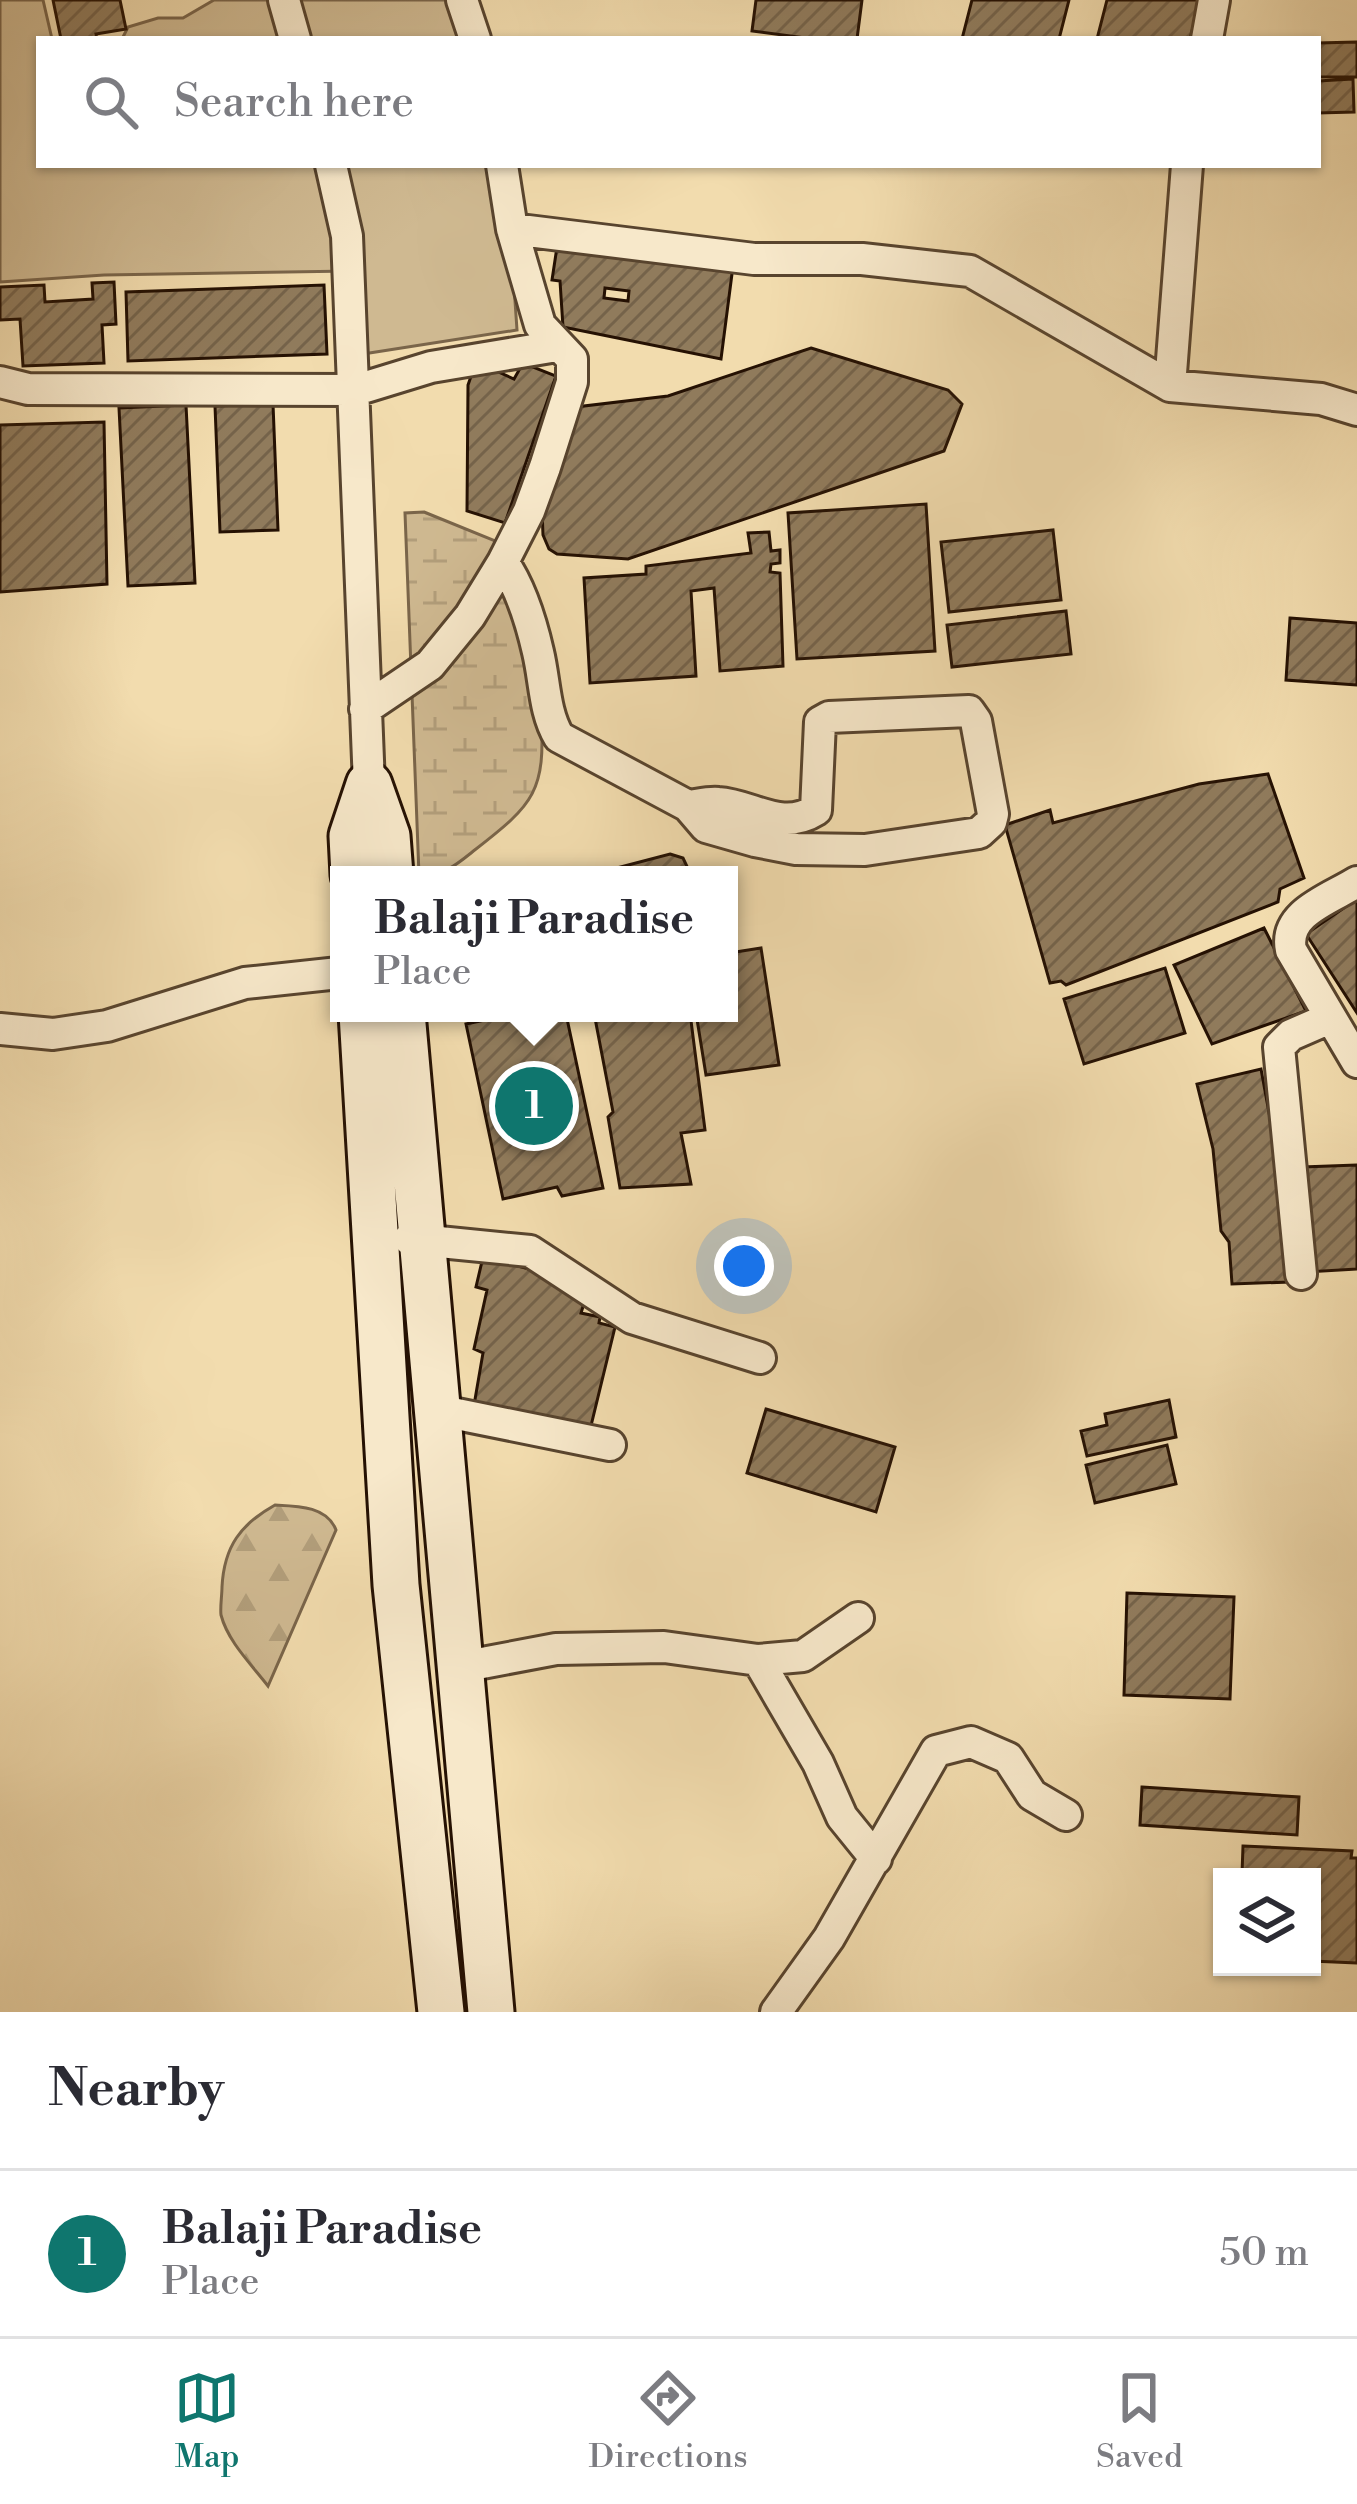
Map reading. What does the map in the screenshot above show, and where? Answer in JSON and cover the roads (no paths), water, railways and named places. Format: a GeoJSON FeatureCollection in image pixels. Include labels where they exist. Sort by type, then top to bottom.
{"type":"FeatureCollection","features":[{"type":"Feature","properties":{"kind":"street"},"geometry":{"type":"LineString","coordinates":[[284,0],[294,36]]}},
{"type":"Feature","properties":{"kind":"street"},"geometry":{"type":"LineString","coordinates":[[462,0],[474,36]]}},
{"type":"Feature","properties":{"kind":"street"},"geometry":{"type":"LineString","coordinates":[[1208,36],[1214,0]]}},
{"type":"Feature","properties":{"kind":"street"},"geometry":{"type":"LineString","coordinates":[[332,168],[346,236],[356,390],[369,785],[387,836],[389,866]]}},
{"type":"Feature","properties":{"kind":"street"},"geometry":{"type":"LineString","coordinates":[[365,709],[430,665],[470,616],[529,512],[572,382],[572,359],[540,325],[512,229],[502,168]]}},
{"type":"Feature","properties":{"kind":"street"},"geometry":{"type":"LineString","coordinates":[[1170,386],[1187,168]]}},
{"type":"Feature","properties":{"kind":"street"},"geometry":{"type":"LineString","coordinates":[[512,229],[754,259],[862,259],[970,271],[1170,386],[1322,399],[1357,410]]}},
{"type":"Feature","properties":{"kind":"street"},"geometry":{"type":"LineString","coordinates":[[0,382],[28,389],[356,390],[431,367],[557,346]]}},
{"type":"Feature","properties":{"kind":"street"},"geometry":{"type":"LineString","coordinates":[[503,562],[515,580],[538,650],[551,725],[559,737],[688,806],[706,827],[796,849],[866,850],[979,833],[993,814],[976,721],[969,711],[829,717],[820,722],[815,810],[807,816],[773,819],[718,802],[688,806]]}},
{"type":"Feature","properties":{"kind":"street"},"geometry":{"type":"LineString","coordinates":[[354,866],[352,836],[369,785]]}},
{"type":"Feature","properties":{"kind":"street"},"geometry":{"type":"LineString","coordinates":[[1357,882],[1293,921],[1287,934],[1291,950],[1357,1062]]}},
{"type":"Feature","properties":{"kind":"street"},"geometry":{"type":"LineString","coordinates":[[0,1029],[52,1034],[107,1026],[245,983],[330,974]]}},
{"type":"Feature","properties":{"kind":"street"},"geometry":{"type":"LineString","coordinates":[[1301,1274],[1280,1047],[1291,1035],[1330,1018]]}},
{"type":"Feature","properties":{"kind":"street"},"geometry":{"type":"LineString","coordinates":[[362,1022],[396,1585],[441,2012]]}},
{"type":"Feature","properties":{"kind":"street"},"geometry":{"type":"LineString","coordinates":[[403,1022],[491,2012]]}},
{"type":"Feature","properties":{"kind":"street"},"geometry":{"type":"LineString","coordinates":[[374,1237],[530,1251],[632,1318],[760,1358]]}},
{"type":"Feature","properties":{"kind":"street"},"geometry":{"type":"LineString","coordinates":[[437,1410],[610,1445]]}},
{"type":"Feature","properties":{"kind":"street"},"geometry":{"type":"LineString","coordinates":[[460,1666],[556,1649],[664,1647],[758,1660],[803,1656],[858,1618]]}},
{"type":"Feature","properties":{"kind":"street"},"geometry":{"type":"LineString","coordinates":[[758,1660],[818,1763],[842,1817],[876,1859]]}},
{"type":"Feature","properties":{"kind":"street"},"geometry":{"type":"LineString","coordinates":[[776,2012],[829,1938],[936,1751],[971,1742],[1008,1758],[1032,1795],[1066,1815]]}},
{"type":"Feature","properties":{"kind":"place","name":"Balaji Paradise"},"geometry":{"type":"Point","coordinates":[534,1106]}}]}
